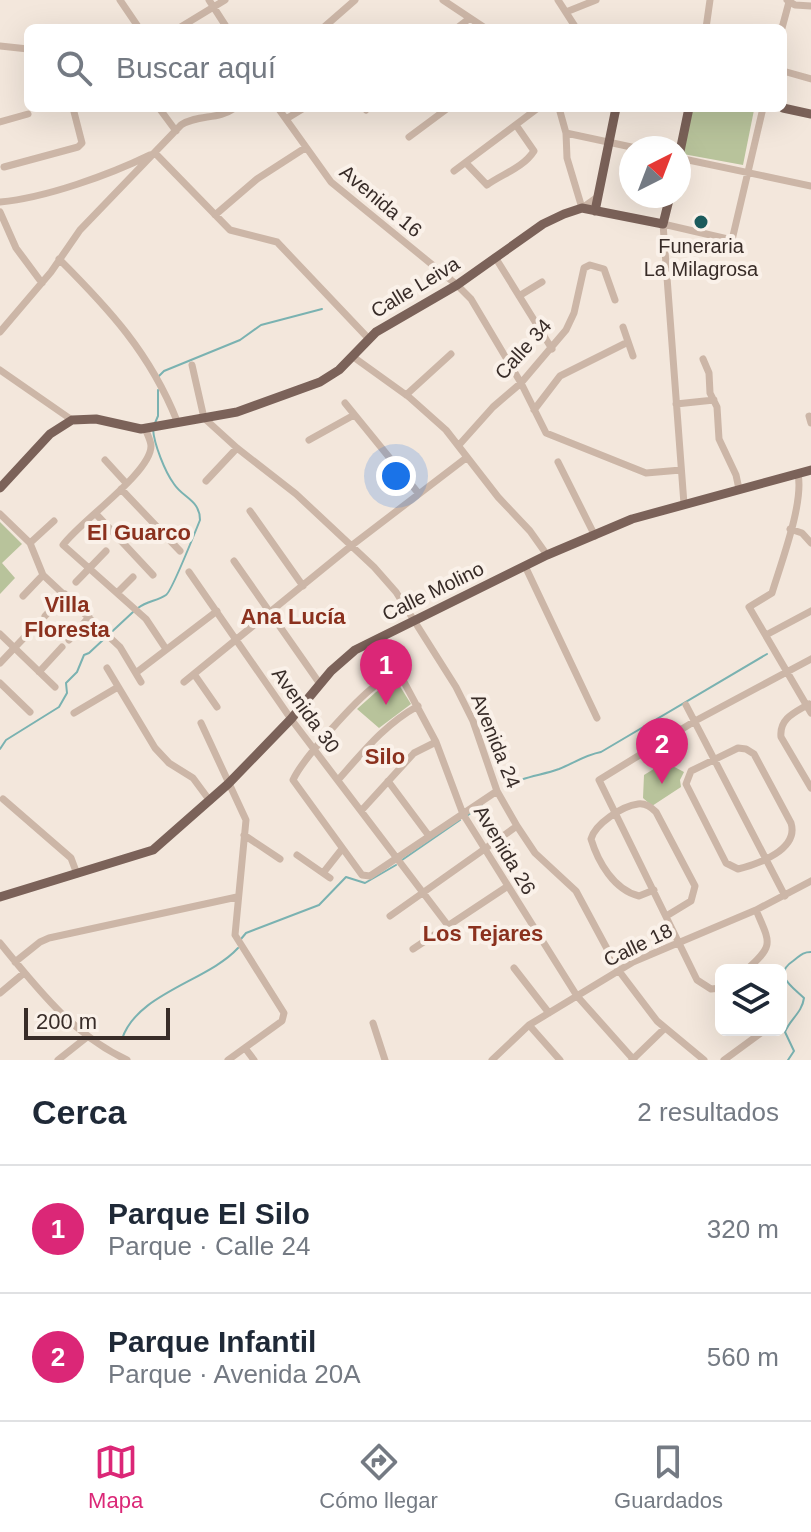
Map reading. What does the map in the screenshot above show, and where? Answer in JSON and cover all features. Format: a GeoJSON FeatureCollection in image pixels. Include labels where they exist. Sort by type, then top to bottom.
{"type":"FeatureCollection","features":[{"type":"Feature","properties":{"kind":"main road"},"geometry":{"type":"LineString","coordinates":[[787,109],[811,114]]}},
{"type":"Feature","properties":{"kind":"main road"},"geometry":{"type":"LineString","coordinates":[[595,211],[615,112]]}},
{"type":"Feature","properties":{"kind":"main road"},"geometry":{"type":"LineString","coordinates":[[683,136],[688,112]]}},
{"type":"Feature","properties":{"kind":"main road"},"geometry":{"type":"LineString","coordinates":[[582,208],[663,224],[667,208]]}},
{"type":"Feature","properties":{"kind":"main road","name":"Calle Leiva"},"geometry":{"type":"LineString","coordinates":[[72,420],[96,419],[128,428],[145,428],[237,412],[297,391],[334,374],[368,338],[457,285],[550,220],[582,208]]}},
{"type":"Feature","properties":{"kind":"main road"},"geometry":{"type":"LineString","coordinates":[[0,488],[4,476],[50,434],[72,420]]}},
{"type":"Feature","properties":{"kind":"main road","name":"Calle Molino"},"geometry":{"type":"LineString","coordinates":[[0,897],[153,850],[228,784],[343,659],[380,637],[547,555],[632,519],[811,470]]}},
{"type":"Feature","properties":{"kind":"street"},"geometry":{"type":"LineString","coordinates":[[121,0],[136,24]]}},
{"type":"Feature","properties":{"kind":"street"},"geometry":{"type":"LineString","coordinates":[[184,24],[211,4],[225,0]]}},
{"type":"Feature","properties":{"kind":"street"},"geometry":{"type":"LineString","coordinates":[[328,24],[355,0]]}},
{"type":"Feature","properties":{"kind":"street"},"geometry":{"type":"LineString","coordinates":[[443,0],[479,24]]}},
{"type":"Feature","properties":{"kind":"street"},"geometry":{"type":"LineString","coordinates":[[558,0],[574,24]]}},
{"type":"Feature","properties":{"kind":"street"},"geometry":{"type":"LineString","coordinates":[[566,12],[596,0]]}},
{"type":"Feature","properties":{"kind":"street"},"geometry":{"type":"LineString","coordinates":[[707,24],[710,0]]}},
{"type":"Feature","properties":{"kind":"street"},"geometry":{"type":"LineString","coordinates":[[783,24],[788,1],[811,6]]}},
{"type":"Feature","properties":{"kind":"street"},"geometry":{"type":"LineString","coordinates":[[211,4],[224,24]]}},
{"type":"Feature","properties":{"kind":"street"},"geometry":{"type":"LineString","coordinates":[[462,24],[470,18]]}},
{"type":"Feature","properties":{"kind":"street"},"geometry":{"type":"LineString","coordinates":[[0,46],[24,49]]}},
{"type":"Feature","properties":{"kind":"street"},"geometry":{"type":"LineString","coordinates":[[787,72],[811,76]]}},
{"type":"Feature","properties":{"kind":"street"},"geometry":{"type":"LineString","coordinates":[[4,167],[78,147],[82,143],[74,112]]}},
{"type":"Feature","properties":{"kind":"street"},"geometry":{"type":"LineString","coordinates":[[162,112],[176,131]]}},
{"type":"Feature","properties":{"kind":"street"},"geometry":{"type":"LineString","coordinates":[[0,332],[42,283],[80,230],[176,131],[190,120],[228,112]]}},
{"type":"Feature","properties":{"kind":"street","name":"Avenida 16"},"geometry":{"type":"LineString","coordinates":[[281,112],[331,182],[471,299],[521,383],[543,429],[646,473],[681,470]]}},
{"type":"Feature","properties":{"kind":"street"},"geometry":{"type":"LineString","coordinates":[[286,119],[297,112]]}},
{"type":"Feature","properties":{"kind":"street"},"geometry":{"type":"LineString","coordinates":[[409,137],[443,112]]}},
{"type":"Feature","properties":{"kind":"street"},"geometry":{"type":"LineString","coordinates":[[454,171],[533,112]]}},
{"type":"Feature","properties":{"kind":"street"},"geometry":{"type":"LineString","coordinates":[[560,112],[566,133],[567,158],[582,208],[592,203],[598,195]]}},
{"type":"Feature","properties":{"kind":"street"},"geometry":{"type":"LineString","coordinates":[[684,504],[663,224],[732,240],[762,112]]}},
{"type":"Feature","properties":{"kind":"street"},"geometry":{"type":"LineString","coordinates":[[0,122],[28,114]]}},
{"type":"Feature","properties":{"kind":"street"},"geometry":{"type":"LineString","coordinates":[[466,163],[488,188],[505,172],[520,166],[533,154],[534,147],[516,125]]}},
{"type":"Feature","properties":{"kind":"street"},"geometry":{"type":"LineString","coordinates":[[566,133],[619,144]]}},
{"type":"Feature","properties":{"kind":"street"},"geometry":{"type":"LineString","coordinates":[[215,215],[257,179],[305,148]]}},
{"type":"Feature","properties":{"kind":"street"},"geometry":{"type":"LineString","coordinates":[[0,202],[25,198],[104,174],[155,153]]}},
{"type":"Feature","properties":{"kind":"street"},"geometry":{"type":"LineString","coordinates":[[155,153],[230,230],[277,242],[368,338]]}},
{"type":"Feature","properties":{"kind":"street"},"geometry":{"type":"LineString","coordinates":[[691,160],[811,186]]}},
{"type":"Feature","properties":{"kind":"street"},"geometry":{"type":"LineString","coordinates":[[0,212],[16,248],[42,283]]}},
{"type":"Feature","properties":{"kind":"street"},"geometry":{"type":"LineString","coordinates":[[495,257],[552,349]]}},
{"type":"Feature","properties":{"kind":"street"},"geometry":{"type":"LineString","coordinates":[[59,259],[108,308],[138,346],[165,391],[177,421]]}},
{"type":"Feature","properties":{"kind":"street","name":"Calle 34"},"geometry":{"type":"LineString","coordinates":[[459,445],[493,407],[521,383],[566,330],[587,266],[604,269],[615,300]]}},
{"type":"Feature","properties":{"kind":"street"},"geometry":{"type":"LineString","coordinates":[[519,296],[542,282]]}},
{"type":"Feature","properties":{"kind":"street"},"geometry":{"type":"LineString","coordinates":[[623,327],[633,356]]}},
{"type":"Feature","properties":{"kind":"street"},"geometry":{"type":"LineString","coordinates":[[534,410],[560,376],[628,342]]}},
{"type":"Feature","properties":{"kind":"street"},"geometry":{"type":"LineString","coordinates":[[406,395],[451,354]]}},
{"type":"Feature","properties":{"kind":"street"},"geometry":{"type":"LineString","coordinates":[[352,356],[406,395],[446,430],[547,555]]}},
{"type":"Feature","properties":{"kind":"street"},"geometry":{"type":"LineString","coordinates":[[703,359],[709,373],[710,393],[719,416],[719,439],[736,475],[739,489]]}},
{"type":"Feature","properties":{"kind":"street"},"geometry":{"type":"LineString","coordinates":[[192,365],[204,418]]}},
{"type":"Feature","properties":{"kind":"street"},"geometry":{"type":"LineString","coordinates":[[0,370],[72,420]]}},
{"type":"Feature","properties":{"kind":"street"},"geometry":{"type":"LineString","coordinates":[[676,404],[714,400]]}},
{"type":"Feature","properties":{"kind":"street"},"geometry":{"type":"LineString","coordinates":[[345,403],[419,494]]}},
{"type":"Feature","properties":{"kind":"street"},"geometry":{"type":"LineString","coordinates":[[309,440],[354,415]]}},
{"type":"Feature","properties":{"kind":"street","name":"Avenida 24"},"geometry":{"type":"LineString","coordinates":[[204,418],[296,494],[386,579],[416,620],[456,687],[473,721],[497,791],[517,826],[535,853],[576,891],[619,971],[665,1028],[704,1060]]}},
{"type":"Feature","properties":{"kind":"street"},"geometry":{"type":"LineString","coordinates":[[145,428],[150,451],[123,486],[63,545],[146,619],[166,649]]}},
{"type":"Feature","properties":{"kind":"street"},"geometry":{"type":"LineString","coordinates":[[206,481],[237,448]]}},
{"type":"Feature","properties":{"kind":"street"},"geometry":{"type":"LineString","coordinates":[[184,682],[351,546],[466,458]]}},
{"type":"Feature","properties":{"kind":"street"},"geometry":{"type":"LineString","coordinates":[[105,460],[123,486],[180,551]]}},
{"type":"Feature","properties":{"kind":"street"},"geometry":{"type":"LineString","coordinates":[[558,462],[595,536]]}},
{"type":"Feature","properties":{"kind":"street"},"geometry":{"type":"LineString","coordinates":[[798,474],[800,486],[772,593],[749,607],[810,707],[788,717],[780,730],[781,737],[811,788]]}},
{"type":"Feature","properties":{"kind":"street"},"geometry":{"type":"LineString","coordinates":[[250,511],[303,586]]}},
{"type":"Feature","properties":{"kind":"street"},"geometry":{"type":"LineString","coordinates":[[0,514],[30,543],[43,575],[120,647],[141,682]]}},
{"type":"Feature","properties":{"kind":"street"},"geometry":{"type":"LineString","coordinates":[[96,514],[153,575]]}},
{"type":"Feature","properties":{"kind":"street"},"geometry":{"type":"LineString","coordinates":[[30,543],[54,521]]}},
{"type":"Feature","properties":{"kind":"street"},"geometry":{"type":"LineString","coordinates":[[790,529],[802,533],[811,543]]}},
{"type":"Feature","properties":{"kind":"street"},"geometry":{"type":"LineString","coordinates":[[76,582],[106,551]]}},
{"type":"Feature","properties":{"kind":"street"},"geometry":{"type":"LineString","coordinates":[[234,561],[320,684]]}},
{"type":"Feature","properties":{"kind":"street"},"geometry":{"type":"LineString","coordinates":[[525,566],[597,718]]}},
{"type":"Feature","properties":{"kind":"street","name":"Avenida 30"},"geometry":{"type":"LineString","coordinates":[[189,572],[291,719],[459,940]]}},
{"type":"Feature","properties":{"kind":"street"},"geometry":{"type":"LineString","coordinates":[[23,596],[43,575]]}},
{"type":"Feature","properties":{"kind":"street"},"geometry":{"type":"LineString","coordinates":[[117,593],[133,577]]}},
{"type":"Feature","properties":{"kind":"street"},"geometry":{"type":"LineString","coordinates":[[45,616],[65,594]]}},
{"type":"Feature","properties":{"kind":"street"},"geometry":{"type":"LineString","coordinates":[[137,672],[217,611]]}},
{"type":"Feature","properties":{"kind":"street"},"geometry":{"type":"LineString","coordinates":[[766,635],[811,611]]}},
{"type":"Feature","properties":{"kind":"street"},"geometry":{"type":"LineString","coordinates":[[69,640],[89,617]]}},
{"type":"Feature","properties":{"kind":"street"},"geometry":{"type":"LineString","coordinates":[[0,663],[37,624]]}},
{"type":"Feature","properties":{"kind":"street"},"geometry":{"type":"LineString","coordinates":[[0,634],[55,687]]}},
{"type":"Feature","properties":{"kind":"street","name":"Avenida 26"},"geometry":{"type":"LineString","coordinates":[[380,637],[436,742],[463,814],[577,996],[633,1059]]}},
{"type":"Feature","properties":{"kind":"street"},"geometry":{"type":"LineString","coordinates":[[39,672],[62,647]]}},
{"type":"Feature","properties":{"kind":"street"},"geometry":{"type":"LineString","coordinates":[[715,989],[697,980],[681,941],[599,780],[695,721],[811,659]]}},
{"type":"Feature","properties":{"kind":"street"},"geometry":{"type":"LineString","coordinates":[[107,668],[155,748],[169,763],[193,778],[210,801]]}},
{"type":"Feature","properties":{"kind":"street"},"geometry":{"type":"LineString","coordinates":[[399,673],[377,685],[360,700],[293,780],[362,875],[366,877],[397,859],[497,791]]}},
{"type":"Feature","properties":{"kind":"street"},"geometry":{"type":"LineString","coordinates":[[194,674],[217,707]]}},
{"type":"Feature","properties":{"kind":"street"},"geometry":{"type":"LineString","coordinates":[[0,683],[30,712]]}},
{"type":"Feature","properties":{"kind":"street"},"geometry":{"type":"LineString","coordinates":[[74,713],[118,687]]}},
{"type":"Feature","properties":{"kind":"street"},"geometry":{"type":"LineString","coordinates":[[686,705],[785,896]]}},
{"type":"Feature","properties":{"kind":"street"},"geometry":{"type":"LineString","coordinates":[[338,780],[381,732],[418,706]]}},
{"type":"Feature","properties":{"kind":"street"},"geometry":{"type":"LineString","coordinates":[[201,723],[243,812],[245,831],[235,935],[284,1013],[284,1018],[228,1060]]}},
{"type":"Feature","properties":{"kind":"street"},"geometry":{"type":"LineString","coordinates":[[361,811],[414,753],[436,742]]}},
{"type":"Feature","properties":{"kind":"street"},"geometry":{"type":"LineString","coordinates":[[738,748],[751,751],[791,823],[793,835],[787,846],[742,869],[726,863],[686,784],[691,771],[714,758],[738,748]]}},
{"type":"Feature","properties":{"kind":"street"},"geometry":{"type":"LineString","coordinates":[[388,781],[429,836]]}},
{"type":"Feature","properties":{"kind":"street"},"geometry":{"type":"LineString","coordinates":[[3,799],[71,858],[77,874]]}},
{"type":"Feature","properties":{"kind":"street"},"geometry":{"type":"LineString","coordinates":[[654,890],[639,896],[623,890],[608,873],[591,839],[597,825],[639,804],[652,807],[695,886],[689,903],[668,915]]}},
{"type":"Feature","properties":{"kind":"street"},"geometry":{"type":"LineString","coordinates":[[390,916],[517,826]]}},
{"type":"Feature","properties":{"kind":"street"},"geometry":{"type":"LineString","coordinates":[[245,831],[280,859]]}},
{"type":"Feature","properties":{"kind":"street"},"geometry":{"type":"LineString","coordinates":[[297,855],[326,875],[342,849]]}},
{"type":"Feature","properties":{"kind":"street","name":"Calle 18"},"geometry":{"type":"LineString","coordinates":[[492,1060],[529,1025],[619,971],[756,910],[811,881]]}},
{"type":"Feature","properties":{"kind":"street"},"geometry":{"type":"LineString","coordinates":[[413,949],[508,886]]}},
{"type":"Feature","properties":{"kind":"street"},"geometry":{"type":"LineString","coordinates":[[15,962],[49,938],[237,897]]}},
{"type":"Feature","properties":{"kind":"street"},"geometry":{"type":"LineString","coordinates":[[753,964],[765,954],[768,937],[756,910]]}},
{"type":"Feature","properties":{"kind":"street"},"geometry":{"type":"LineString","coordinates":[[0,943],[48,1001],[87,1037],[127,1060]]}},
{"type":"Feature","properties":{"kind":"street"},"geometry":{"type":"LineString","coordinates":[[514,968],[549,1013]]}},
{"type":"Feature","properties":{"kind":"street"},"geometry":{"type":"LineString","coordinates":[[0,993],[24,973]]}},
{"type":"Feature","properties":{"kind":"street"},"geometry":{"type":"LineString","coordinates":[[373,1023],[385,1060]]}},
{"type":"Feature","properties":{"kind":"street"},"geometry":{"type":"LineString","coordinates":[[529,1025],[560,1060]]}},
{"type":"Feature","properties":{"kind":"street"},"geometry":{"type":"LineString","coordinates":[[633,1059],[665,1028]]}},
{"type":"Feature","properties":{"kind":"street"},"geometry":{"type":"LineString","coordinates":[[724,1060],[757,1036]]}},
{"type":"Feature","properties":{"kind":"street"},"geometry":{"type":"LineString","coordinates":[[59,1060],[87,1037]]}},
{"type":"Feature","properties":{"kind":"street"},"geometry":{"type":"LineString","coordinates":[[245,1048],[254,1060]]}},
{"type":"Feature","properties":{"kind":"green space"},"geometry":{"type":"Polygon","coordinates":[[[692,112],[754,112],[743,165],[691,155],[691,136],[687,136],[692,112]]]}},
{"type":"Feature","properties":{"kind":"green space"},"geometry":{"type":"Polygon","coordinates":[[[0,522],[22,544],[2,563],[15,578],[0,594],[0,522]]]}},
{"type":"Feature","properties":{"kind":"green space"},"geometry":{"type":"Polygon","coordinates":[[[396,680],[411,704],[379,728],[357,709],[396,680]]]}},
{"type":"Feature","properties":{"kind":"green space"},"geometry":{"type":"Polygon","coordinates":[[[665,762],[684,772],[681,787],[652,806],[643,798],[644,775],[665,762]]]}},
{"type":"Feature","properties":{"kind":"waterway"},"geometry":{"type":"LineString","coordinates":[[159,376],[164,371],[240,340],[261,325],[322,309]]}},
{"type":"Feature","properties":{"kind":"waterway"},"geometry":{"type":"LineString","coordinates":[[155,423],[158,390]]}},
{"type":"Feature","properties":{"kind":"waterway"},"geometry":{"type":"LineString","coordinates":[[138,608],[169,591],[200,520],[197,508],[178,489],[167,472],[153,429]]}},
{"type":"Feature","properties":{"kind":"waterway"},"geometry":{"type":"LineString","coordinates":[[0,749],[6,740],[59,707],[67,693],[66,683],[77,672],[84,655],[133,612]]}},
{"type":"Feature","properties":{"kind":"waterway"},"geometry":{"type":"LineString","coordinates":[[505,788],[601,752],[767,654]]}},
{"type":"Feature","properties":{"kind":"waterway"},"geometry":{"type":"LineString","coordinates":[[468,815],[482,805]]}},
{"type":"Feature","properties":{"kind":"waterway"},"geometry":{"type":"LineString","coordinates":[[402,860],[460,820]]}},
{"type":"Feature","properties":{"kind":"waterway"},"geometry":{"type":"LineString","coordinates":[[241,939],[246,933],[319,905],[346,877],[365,883],[396,865]]}},
{"type":"Feature","properties":{"kind":"waterway"},"geometry":{"type":"LineString","coordinates":[[122,1039],[130,1023],[142,1010],[209,970],[238,948]]}},
{"type":"Feature","properties":{"kind":"waterway"},"geometry":{"type":"LineString","coordinates":[[788,1060],[794,1051],[785,1032],[804,998],[786,981],[784,971],[801,955],[811,952]]}},
{"type":"Feature","properties":{"kind":"place","name":"Funeraria La Milagrosa"},"geometry":{"type":"Point","coordinates":[701,222]}},
{"type":"Feature","properties":{"kind":"place","name":"Parque El Silo"},"geometry":{"type":"Point","coordinates":[386,705]}},
{"type":"Feature","properties":{"kind":"place","name":"Parque Infantil"},"geometry":{"type":"Point","coordinates":[662,784]}},
{"type":"Feature","properties":{"kind":"district","name":"El Guarco"},"geometry":{"type":"Point","coordinates":[139,532]}},
{"type":"Feature","properties":{"kind":"district","name":"Villa Floresta"},"geometry":{"type":"Point","coordinates":[67,616]}},
{"type":"Feature","properties":{"kind":"district","name":"Ana Lucía"},"geometry":{"type":"Point","coordinates":[293,616]}},
{"type":"Feature","properties":{"kind":"district","name":"Silo"},"geometry":{"type":"Point","coordinates":[385,756]}},
{"type":"Feature","properties":{"kind":"district","name":"Los Tejares"},"geometry":{"type":"Point","coordinates":[483,933]}}]}
